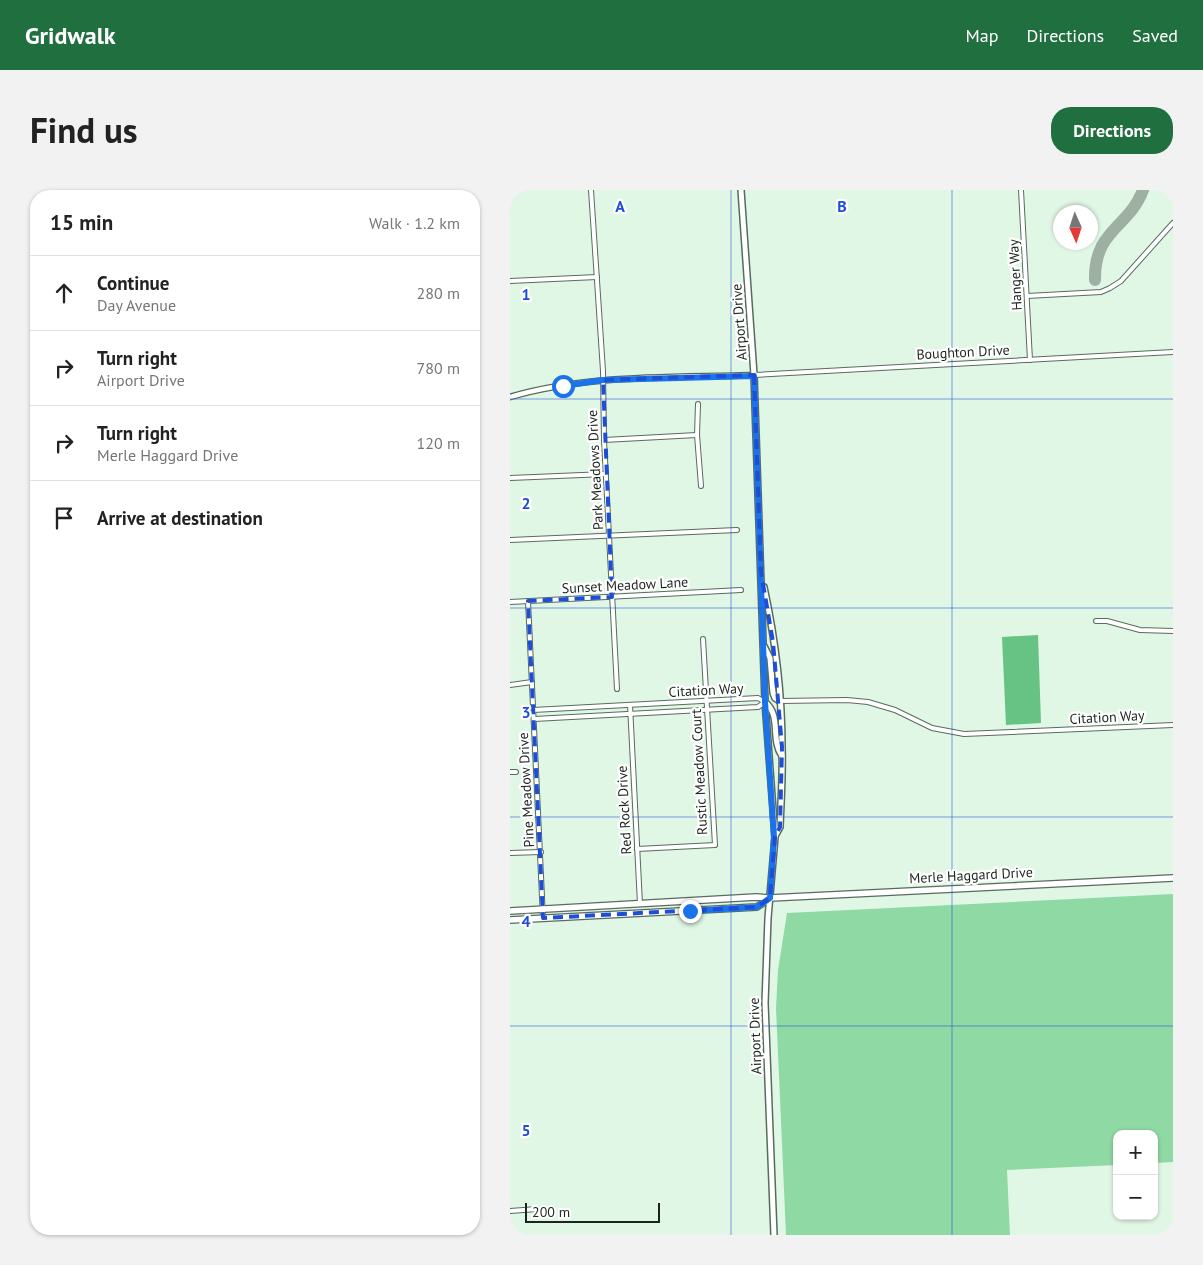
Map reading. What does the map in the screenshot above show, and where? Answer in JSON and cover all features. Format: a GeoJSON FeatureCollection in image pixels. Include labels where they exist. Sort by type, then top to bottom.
{"type":"FeatureCollection","features":[{"type":"Feature","properties":{"kind":"main road","name":"Airport Drive"},"geometry":{"type":"LineString","coordinates":[[741,190],[754,376],[765,702],[774,837],[765,1003],[774,1235]]}},
{"type":"Feature","properties":{"kind":"main road","name":"Airport Drive"},"geometry":{"type":"LineString","coordinates":[[761,572],[780,701],[782,756],[780,827],[774,837]]}},
{"type":"Feature","properties":{"kind":"main road"},"geometry":{"type":"LineString","coordinates":[[763,644],[770,658],[773,694],[780,701]]}},
{"type":"Feature","properties":{"kind":"main road"},"geometry":{"type":"LineString","coordinates":[[765,702],[774,712],[776,748],[782,756]]}},
{"type":"Feature","properties":{"kind":"main road","name":"Merle Haggard Drive"},"geometry":{"type":"LineString","coordinates":[[510,911],[1172,877]]}},
{"type":"Feature","properties":{"kind":"main road","name":"Merle Haggard Drive"},"geometry":{"type":"LineString","coordinates":[[510,920],[757,907],[770,898]]}},
{"type":"Feature","properties":{"kind":"street","name":"Park Meadows Drive"},"geometry":{"type":"LineString","coordinates":[[591,190],[603,380],[604,440],[617,689]]}},
{"type":"Feature","properties":{"kind":"street","name":"Hanger Way"},"geometry":{"type":"LineString","coordinates":[[1021,190],[1030,360]]}},
{"type":"Feature","properties":{"kind":"street"},"geometry":{"type":"LineString","coordinates":[[1027,296],[1104,291],[1121,280],[1173,223]]}},
{"type":"Feature","properties":{"kind":"street"},"geometry":{"type":"LineString","coordinates":[[510,282],[597,277]]}},
{"type":"Feature","properties":{"kind":"street","name":"Boughton Drive"},"geometry":{"type":"LineString","coordinates":[[754,376],[1173,352]]}},
{"type":"Feature","properties":{"kind":"street"},"geometry":{"type":"LineString","coordinates":[[510,397],[556,386],[603,380],[754,376]]}},
{"type":"Feature","properties":{"kind":"street"},"geometry":{"type":"LineString","coordinates":[[698,404],[701,486]]}},
{"type":"Feature","properties":{"kind":"street"},"geometry":{"type":"LineString","coordinates":[[604,440],[698,435]]}},
{"type":"Feature","properties":{"kind":"street"},"geometry":{"type":"LineString","coordinates":[[510,478],[606,474]]}},
{"type":"Feature","properties":{"kind":"street"},"geometry":{"type":"LineString","coordinates":[[510,540],[737,530]]}},
{"type":"Feature","properties":{"kind":"street","name":"Sunset Meadow Lane"},"geometry":{"type":"LineString","coordinates":[[510,602],[741,590]]}},
{"type":"Feature","properties":{"kind":"street","name":"Pine Meadow Drive"},"geometry":{"type":"LineString","coordinates":[[528,601],[543,918]]}},
{"type":"Feature","properties":{"kind":"street"},"geometry":{"type":"LineString","coordinates":[[1096,621],[1107,621],[1140,630],[1173,631]]}},
{"type":"Feature","properties":{"kind":"street","name":"Rustic Meadow Court"},"geometry":{"type":"LineString","coordinates":[[637,849],[715,845],[703,639]]}},
{"type":"Feature","properties":{"kind":"street"},"geometry":{"type":"LineString","coordinates":[[510,685],[532,682]]}},
{"type":"Feature","properties":{"kind":"street","name":"Citation Way"},"geometry":{"type":"LineString","coordinates":[[533,710],[758,698],[765,702],[758,707],[534,719]]}},
{"type":"Feature","properties":{"kind":"street","name":"Citation Way"},"geometry":{"type":"LineString","coordinates":[[780,701],[847,700],[868,702],[888,707],[932,728],[964,734],[1173,725]]}},
{"type":"Feature","properties":{"kind":"street","name":"Red Rock Drive"},"geometry":{"type":"LineString","coordinates":[[630,705],[640,904]]}},
{"type":"Feature","properties":{"kind":"street"},"geometry":{"type":"LineString","coordinates":[[510,772],[516,772]]}},
{"type":"Feature","properties":{"kind":"street"},"geometry":{"type":"LineString","coordinates":[[510,853],[541,852]]}},
{"type":"Feature","properties":{"kind":"street"},"geometry":{"type":"LineString","coordinates":[[510,1211],[537,1209]]}},
{"type":"Feature","properties":{"kind":"highlighted area"},"geometry":{"type":"Polygon","coordinates":[[[754,375],[761,572],[773,642],[782,747],[780,827],[775,837],[770,898],[757,907],[543,918],[528,601],[612,597],[603,380],[754,375]]]}},
{"type":"Feature","properties":{"kind":"shaded area"},"geometry":{"type":"Polygon","coordinates":[[[1038,635],[1041,723],[1006,725],[1002,637],[1038,635]]]}},
{"type":"Feature","properties":{"kind":"shaded area"},"geometry":{"type":"Polygon","coordinates":[[[1173,894],[1173,1162],[1158,1163],[1158,1130],[1113,1130],[1113,1165],[1007,1170],[1010,1235],[786,1235],[776,1008],[778,970],[787,913],[1173,894]]]}},
{"type":"Feature","properties":{"kind":"taxiway"},"geometry":{"type":"LineString","coordinates":[[1095,280],[1096,263],[1100,250],[1113,230],[1137,203],[1143,190]]}},
{"type":"Feature","properties":{"kind":"route"},"geometry":{"type":"LineString","coordinates":[[563,386],[603,380],[754,376],[765,702],[774,837],[774,860],[770,898],[757,907],[690,911]]}}]}
